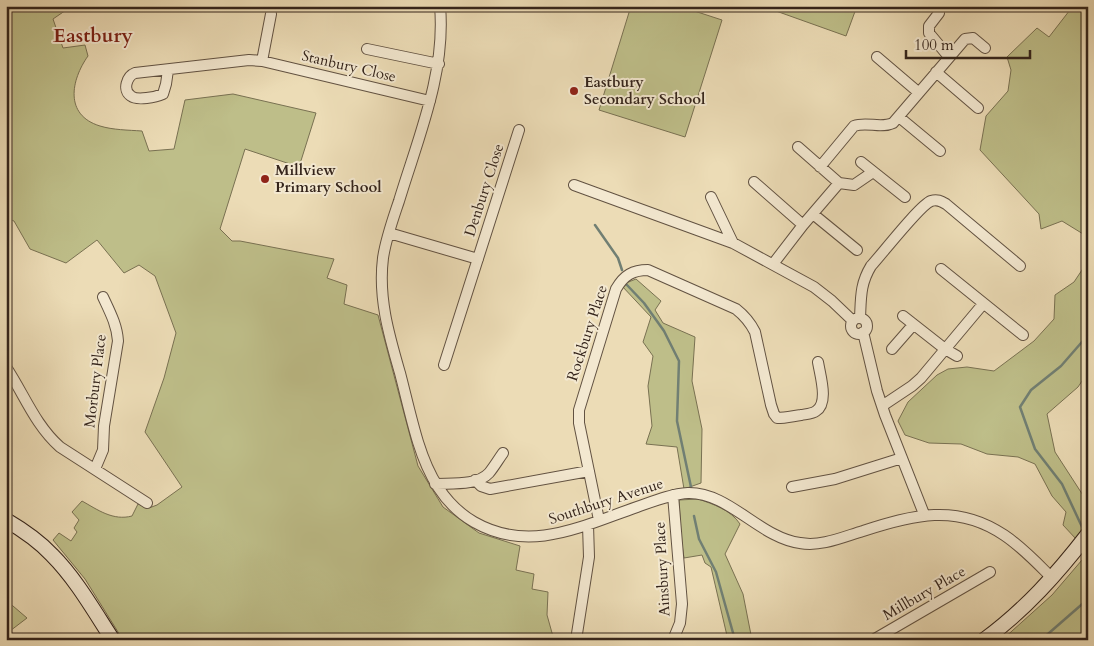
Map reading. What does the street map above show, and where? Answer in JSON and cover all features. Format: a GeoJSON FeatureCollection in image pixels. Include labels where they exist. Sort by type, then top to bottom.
{"type":"FeatureCollection","features":[{"type":"Feature","properties":{"kind":"street","name":"Southbury Avenue"},"geometry":{"type":"LineString","coordinates":[[440,6],[442,45],[439,64],[430,101],[389,233],[383,257],[381,282],[387,327],[418,441],[427,469],[435,484],[449,502],[465,516],[484,528],[518,537],[554,535],[673,495],[686,493],[706,496],[720,501],[788,541],[808,544],[828,542],[897,520],[924,514],[958,516],[992,528],[1004,535],[1022,549],[1052,578]]}},
{"type":"Feature","properties":{"kind":"street"},"geometry":{"type":"LineString","coordinates":[[939,12],[928,30],[931,37],[948,57]]}},
{"type":"Feature","properties":{"kind":"street"},"geometry":{"type":"LineString","coordinates":[[262,61],[271,14]]}},
{"type":"Feature","properties":{"kind":"street"},"geometry":{"type":"LineString","coordinates":[[820,167],[854,126],[864,124],[887,126],[899,117],[918,92],[965,39],[973,38],[985,48]]}},
{"type":"Feature","properties":{"kind":"street"},"geometry":{"type":"LineString","coordinates":[[367,49],[439,64]]}},
{"type":"Feature","properties":{"kind":"street"},"geometry":{"type":"LineString","coordinates":[[877,57],[918,92]]}},
{"type":"Feature","properties":{"kind":"street","name":"Stanbury Close"},"geometry":{"type":"LineString","coordinates":[[168,70],[239,60],[262,61],[430,101]]}},
{"type":"Feature","properties":{"kind":"street"},"geometry":{"type":"LineString","coordinates":[[936,72],[978,108]]}},
{"type":"Feature","properties":{"kind":"street"},"geometry":{"type":"LineString","coordinates":[[899,117],[940,152]]}},
{"type":"Feature","properties":{"kind":"street","name":"Denbury Close"},"geometry":{"type":"LineString","coordinates":[[444,365],[519,130]]}},
{"type":"Feature","properties":{"kind":"street"},"geometry":{"type":"LineString","coordinates":[[798,147],[839,183],[854,185],[873,172]]}},
{"type":"Feature","properties":{"kind":"street"},"geometry":{"type":"LineString","coordinates":[[861,162],[905,198]]}},
{"type":"Feature","properties":{"kind":"street"},"geometry":{"type":"LineString","coordinates":[[754,182],[802,225]]}},
{"type":"Feature","properties":{"kind":"street"},"geometry":{"type":"LineString","coordinates":[[773,264],[802,225],[839,183]]}},
{"type":"Feature","properties":{"kind":"street"},"geometry":{"type":"LineString","coordinates":[[574,185],[733,243],[823,294],[856,320],[866,323],[864,332],[877,390],[924,514]]}},
{"type":"Feature","properties":{"kind":"street"},"geometry":{"type":"LineString","coordinates":[[711,197],[733,243]]}},
{"type":"Feature","properties":{"kind":"street"},"geometry":{"type":"LineString","coordinates":[[856,320],[864,277],[871,266],[921,209],[931,201],[936,200],[946,204],[1020,266]]}},
{"type":"Feature","properties":{"kind":"street"},"geometry":{"type":"LineString","coordinates":[[813,214],[857,250]]}},
{"type":"Feature","properties":{"kind":"street","name":"Denbury Close"},"geometry":{"type":"LineString","coordinates":[[389,233],[478,259]]}},
{"type":"Feature","properties":{"kind":"street"},"geometry":{"type":"LineString","coordinates":[[940,269],[1023,335]]}},
{"type":"Feature","properties":{"kind":"street","name":"Rockbury Place"},"geometry":{"type":"LineString","coordinates":[[599,520],[579,423],[580,402],[616,289],[621,280],[628,274],[637,270],[648,270],[736,309],[744,315],[755,332],[771,405],[777,418],[813,413],[822,405],[823,397],[818,362]]}},
{"type":"Feature","properties":{"kind":"street","name":"Morbury Place"},"geometry":{"type":"LineString","coordinates":[[95,469],[103,450],[104,426],[118,341],[114,319],[103,297]]}},
{"type":"Feature","properties":{"kind":"street"},"geometry":{"type":"LineString","coordinates":[[882,406],[912,386],[983,304]]}},
{"type":"Feature","properties":{"kind":"street"},"geometry":{"type":"LineString","coordinates":[[903,316],[944,349],[957,356]]}},
{"type":"Feature","properties":{"kind":"street"},"geometry":{"type":"LineString","coordinates":[[892,349],[913,325]]}},
{"type":"Feature","properties":{"kind":"street"},"geometry":{"type":"LineString","coordinates":[[6,367],[45,432],[60,447],[148,503]]}},
{"type":"Feature","properties":{"kind":"street"},"geometry":{"type":"LineString","coordinates":[[435,484],[482,478],[488,474],[503,453]]}},
{"type":"Feature","properties":{"kind":"street"},"geometry":{"type":"LineString","coordinates":[[792,487],[835,478],[902,458]]}},
{"type":"Feature","properties":{"kind":"street"},"geometry":{"type":"LineString","coordinates":[[475,480],[481,486],[490,489],[589,471]]}},
{"type":"Feature","properties":{"kind":"street","name":"Ainsbury Place"},"geometry":{"type":"LineString","coordinates":[[673,495],[682,604],[680,623],[673,640]]}},
{"type":"Feature","properties":{"kind":"street"},"geometry":{"type":"LineString","coordinates":[[6,520],[38,542],[53,556],[67,572],[113,640]]}},
{"type":"Feature","properties":{"kind":"street"},"geometry":{"type":"LineString","coordinates":[[576,640],[589,557],[588,525]]}},
{"type":"Feature","properties":{"kind":"street"},"geometry":{"type":"LineString","coordinates":[[984,640],[1036,596],[1088,534]]}},
{"type":"Feature","properties":{"kind":"street","name":"Millbury Place"},"geometry":{"type":"LineString","coordinates":[[873,640],[990,572]]}},
{"type":"Feature","properties":{"kind":"green space"},"geometry":{"type":"Polygon","coordinates":[[[6,6],[72,6],[53,19],[63,48],[85,45],[88,56],[82,65],[75,86],[74,96],[76,105],[88,121],[100,126],[142,131],[149,151],[174,149],[185,100],[233,94],[316,113],[299,167],[245,149],[220,229],[232,241],[334,259],[327,278],[347,285],[344,304],[378,315],[418,466],[443,507],[479,533],[520,546],[516,570],[534,574],[532,589],[548,592],[547,615],[554,640],[123,640],[85,579],[53,540],[59,533],[71,541],[77,532],[74,528],[79,520],[72,512],[82,501],[106,514],[125,517],[132,516],[138,504],[149,508],[157,505],[182,487],[145,432],[164,378],[176,333],[155,276],[139,265],[124,273],[97,240],[66,263],[30,249],[14,221],[6,218],[6,6]]]}},
{"type":"Feature","properties":{"kind":"green space"},"geometry":{"type":"Polygon","coordinates":[[[631,6],[679,6],[722,20],[685,137],[599,110],[631,6]]]}},
{"type":"Feature","properties":{"kind":"green space"},"geometry":{"type":"Polygon","coordinates":[[[762,6],[857,6],[846,36],[762,6]]]}},
{"type":"Feature","properties":{"kind":"green space"},"geometry":{"type":"Polygon","coordinates":[[[1073,6],[1088,9],[1088,237],[1062,221],[1041,229],[1039,214],[980,150],[986,116],[1008,91],[1011,70],[1007,57],[1037,28],[1049,37],[1073,6]]]}},
{"type":"Feature","properties":{"kind":"green space"},"geometry":{"type":"Polygon","coordinates":[[[1088,261],[1088,372],[1078,387],[1047,414],[1055,452],[1088,503],[1088,523],[1076,539],[1063,525],[1066,512],[1052,496],[1035,464],[1018,457],[987,454],[961,444],[929,443],[905,435],[898,421],[908,402],[937,375],[948,369],[967,367],[994,371],[1034,341],[1054,319],[1055,295],[1074,282],[1088,261]]]}},
{"type":"Feature","properties":{"kind":"green space"},"geometry":{"type":"Polygon","coordinates":[[[636,279],[661,301],[655,310],[663,323],[695,337],[692,381],[702,429],[701,483],[684,489],[677,447],[646,444],[652,426],[648,386],[653,356],[643,342],[651,317],[621,285],[636,279]]]}},
{"type":"Feature","properties":{"kind":"green space"},"geometry":{"type":"Polygon","coordinates":[[[698,499],[727,511],[740,524],[725,554],[743,594],[752,640],[728,640],[711,567],[705,563],[702,555],[684,558],[679,500],[698,499]]]}},
{"type":"Feature","properties":{"kind":"green space"},"geometry":{"type":"Polygon","coordinates":[[[1088,553],[1088,640],[1002,640],[1052,595],[1088,553]]]}},
{"type":"Feature","properties":{"kind":"green space"},"geometry":{"type":"Polygon","coordinates":[[[6,600],[27,618],[6,634],[6,600]]]}},
{"type":"Feature","properties":{"kind":"waterway"},"geometry":{"type":"LineString","coordinates":[[595,225],[618,258],[622,270]]}},
{"type":"Feature","properties":{"kind":"waterway"},"geometry":{"type":"LineString","coordinates":[[626,284],[644,303],[664,331],[679,361],[677,421],[691,487]]}},
{"type":"Feature","properties":{"kind":"waterway"},"geometry":{"type":"LineString","coordinates":[[1083,529],[1062,484],[1035,449],[1020,407],[1031,390],[1061,366],[1088,335]]}},
{"type":"Feature","properties":{"kind":"waterway"},"geometry":{"type":"LineString","coordinates":[[694,516],[699,539],[716,572],[735,640]]}},
{"type":"Feature","properties":{"kind":"waterway"},"geometry":{"type":"LineString","coordinates":[[1041,640],[1088,599]]}},
{"type":"Feature","properties":{"kind":"place","name":"Eastbury Secondary School"},"geometry":{"type":"Point","coordinates":[574,91]}},
{"type":"Feature","properties":{"kind":"place","name":"Millview Primary School"},"geometry":{"type":"Point","coordinates":[265,179]}},
{"type":"Feature","properties":{"kind":"district","name":"Eastbury"},"geometry":{"type":"Point","coordinates":[93,35]}}]}
